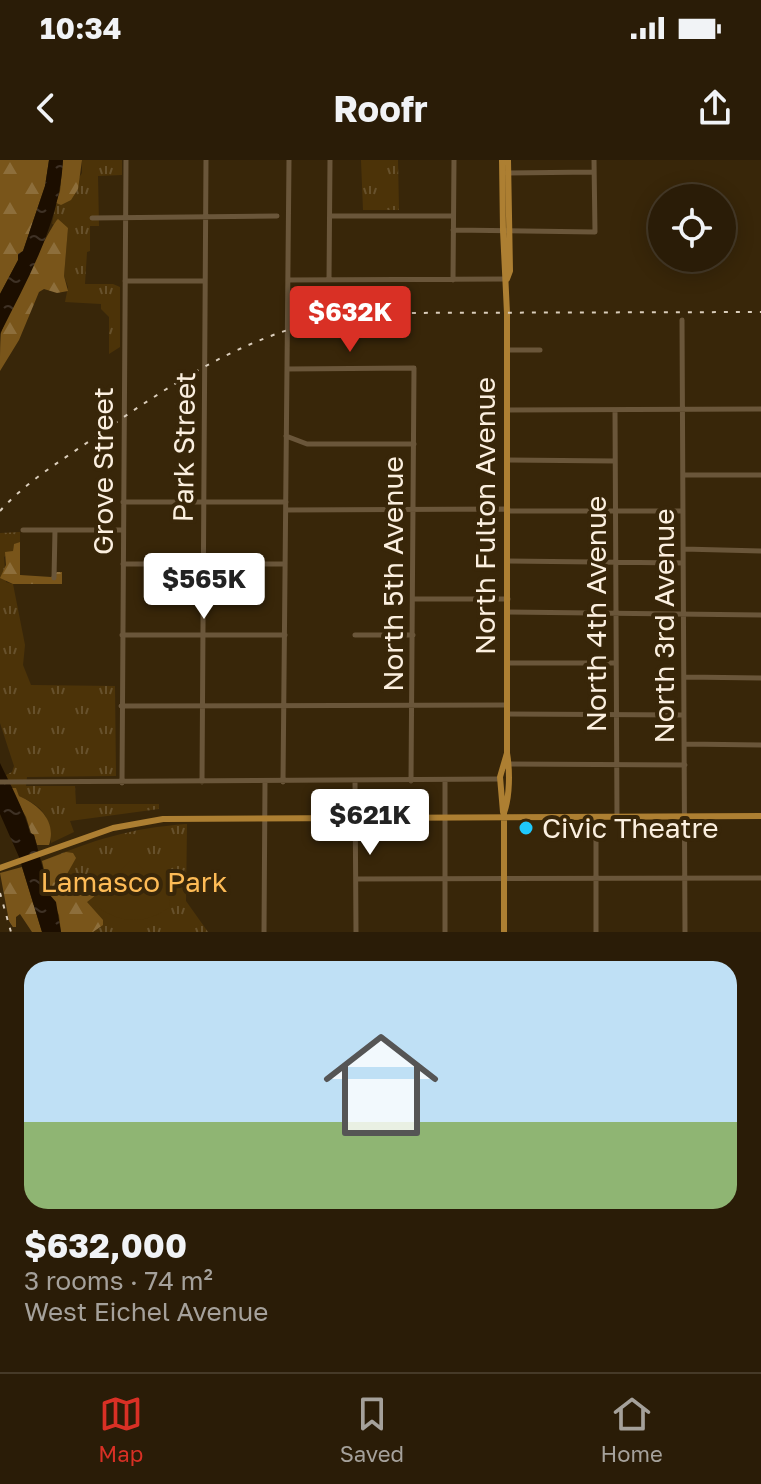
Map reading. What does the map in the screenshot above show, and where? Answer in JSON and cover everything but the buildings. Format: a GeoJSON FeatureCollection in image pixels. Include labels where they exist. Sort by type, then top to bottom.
{"type":"FeatureCollection","features":[{"type":"Feature","properties":{"kind":"main road","name":"North Fulton Avenue"},"geometry":{"type":"LineString","coordinates":[[504,815],[509,764],[505,160]]}},
{"type":"Feature","properties":{"kind":"main road","name":"North Fulton Avenue"},"geometry":{"type":"LineString","coordinates":[[504,932],[504,815],[500,779],[507,753]]}},
{"type":"Feature","properties":{"kind":"main road"},"geometry":{"type":"LineString","coordinates":[[0,868],[113,828],[145,821],[504,815],[596,818],[761,816]]}},
{"type":"Feature","properties":{"kind":"street","name":"Grove Street"},"geometry":{"type":"LineString","coordinates":[[122,783],[126,160]]}},
{"type":"Feature","properties":{"kind":"street","name":"Park Street"},"geometry":{"type":"LineString","coordinates":[[202,782],[206,160]]}},
{"type":"Feature","properties":{"kind":"street"},"geometry":{"type":"LineString","coordinates":[[283,782],[289,160]]}},
{"type":"Feature","properties":{"kind":"street"},"geometry":{"type":"LineString","coordinates":[[329,280],[330,160]]}},
{"type":"Feature","properties":{"kind":"street"},"geometry":{"type":"LineString","coordinates":[[453,280],[454,160]]}},
{"type":"Feature","properties":{"kind":"street"},"geometry":{"type":"LineString","coordinates":[[453,230],[595,232],[594,160]]}},
{"type":"Feature","properties":{"kind":"street"},"geometry":{"type":"LineString","coordinates":[[505,172],[594,172]]}},
{"type":"Feature","properties":{"kind":"street"},"geometry":{"type":"LineString","coordinates":[[92,218],[277,216]]}},
{"type":"Feature","properties":{"kind":"street"},"geometry":{"type":"LineString","coordinates":[[330,216],[453,216]]}},
{"type":"Feature","properties":{"kind":"street"},"geometry":{"type":"LineString","coordinates":[[288,280],[507,279]]}},
{"type":"Feature","properties":{"kind":"street"},"geometry":{"type":"LineString","coordinates":[[125,281],[205,281]]}},
{"type":"Feature","properties":{"kind":"street","name":"North 3rd Avenue"},"geometry":{"type":"LineString","coordinates":[[682,320],[685,932]]}},
{"type":"Feature","properties":{"kind":"street"},"geometry":{"type":"LineString","coordinates":[[507,350],[540,350]]}},
{"type":"Feature","properties":{"kind":"street","name":"North 5th Avenue"},"geometry":{"type":"LineString","coordinates":[[287,369],[414,368],[411,781]]}},
{"type":"Feature","properties":{"kind":"street"},"geometry":{"type":"LineString","coordinates":[[508,410],[761,409]]}},
{"type":"Feature","properties":{"kind":"street","name":"North 4th Avenue"},"geometry":{"type":"LineString","coordinates":[[615,410],[617,817]]}},
{"type":"Feature","properties":{"kind":"street"},"geometry":{"type":"LineString","coordinates":[[286,436],[307,444],[414,444]]}},
{"type":"Feature","properties":{"kind":"street"},"geometry":{"type":"LineString","coordinates":[[508,460],[615,461]]}},
{"type":"Feature","properties":{"kind":"street"},"geometry":{"type":"LineString","coordinates":[[683,475],[761,475]]}},
{"type":"Feature","properties":{"kind":"street"},"geometry":{"type":"LineString","coordinates":[[123,502],[286,502]]}},
{"type":"Feature","properties":{"kind":"street"},"geometry":{"type":"LineString","coordinates":[[286,510],[683,511]]}},
{"type":"Feature","properties":{"kind":"street"},"geometry":{"type":"LineString","coordinates":[[23,530],[122,530]]}},
{"type":"Feature","properties":{"kind":"street"},"geometry":{"type":"LineString","coordinates":[[54,578],[55,530]]}},
{"type":"Feature","properties":{"kind":"street"},"geometry":{"type":"LineString","coordinates":[[683,549],[761,551]]}},
{"type":"Feature","properties":{"kind":"street"},"geometry":{"type":"LineString","coordinates":[[508,561],[683,563]]}},
{"type":"Feature","properties":{"kind":"street"},"geometry":{"type":"LineString","coordinates":[[123,564],[285,564]]}},
{"type":"Feature","properties":{"kind":"street"},"geometry":{"type":"LineString","coordinates":[[413,599],[508,599]]}},
{"type":"Feature","properties":{"kind":"street"},"geometry":{"type":"LineString","coordinates":[[507,612],[761,615]]}},
{"type":"Feature","properties":{"kind":"street"},"geometry":{"type":"LineString","coordinates":[[122,635],[285,635]]}},
{"type":"Feature","properties":{"kind":"street"},"geometry":{"type":"LineString","coordinates":[[355,635],[413,635]]}},
{"type":"Feature","properties":{"kind":"street"},"geometry":{"type":"LineString","coordinates":[[507,663],[616,663]]}},
{"type":"Feature","properties":{"kind":"street"},"geometry":{"type":"LineString","coordinates":[[685,677],[761,678]]}},
{"type":"Feature","properties":{"kind":"street"},"geometry":{"type":"LineString","coordinates":[[121,706],[507,705]]}},
{"type":"Feature","properties":{"kind":"street"},"geometry":{"type":"LineString","coordinates":[[507,714],[684,715]]}},
{"type":"Feature","properties":{"kind":"street"},"geometry":{"type":"LineString","coordinates":[[685,744],[761,745]]}},
{"type":"Feature","properties":{"kind":"street"},"geometry":{"type":"LineString","coordinates":[[509,764],[685,765]]}},
{"type":"Feature","properties":{"kind":"street"},"geometry":{"type":"LineString","coordinates":[[0,782],[500,779]]}},
{"type":"Feature","properties":{"kind":"street"},"geometry":{"type":"LineString","coordinates":[[445,780],[445,932]]}},
{"type":"Feature","properties":{"kind":"street"},"geometry":{"type":"LineString","coordinates":[[355,781],[356,932]]}},
{"type":"Feature","properties":{"kind":"street"},"geometry":{"type":"LineString","coordinates":[[264,932],[265,782]]}},
{"type":"Feature","properties":{"kind":"street"},"geometry":{"type":"LineString","coordinates":[[596,818],[596,932]]}},
{"type":"Feature","properties":{"kind":"street"},"geometry":{"type":"LineString","coordinates":[[356,879],[761,878]]}},
{"type":"Feature","properties":{"kind":"green space"},"geometry":{"type":"Polygon","coordinates":[[[0,160],[49,160],[45,186],[23,251],[0,294],[0,160]]]}},
{"type":"Feature","properties":{"kind":"green space"},"geometry":{"type":"Polygon","coordinates":[[[63,160],[82,160],[78,189],[71,200],[61,205],[56,203],[63,160]]]}},
{"type":"Feature","properties":{"kind":"green space"},"geometry":{"type":"Polygon","coordinates":[[[82,160],[122,160],[122,175],[98,176],[99,226],[90,226],[90,251],[87,252],[85,284],[120,287],[120,347],[109,354],[109,317],[101,309],[101,304],[65,302],[68,228],[52,224],[56,203],[61,205],[82,173],[82,160]]]}},
{"type":"Feature","properties":{"kind":"green space"},"geometry":{"type":"Polygon","coordinates":[[[361,160],[398,160],[399,210],[363,210],[361,160]]]}},
{"type":"Feature","properties":{"kind":"green space"},"geometry":{"type":"Polygon","coordinates":[[[58,219],[68,228],[64,276],[68,291],[57,293],[44,289],[39,292],[19,340],[0,371],[4,324],[58,219]]]}},
{"type":"Feature","properties":{"kind":"green space"},"geometry":{"type":"Polygon","coordinates":[[[20,532],[20,542],[14,544],[13,551],[4,557],[6,582],[13,584],[25,645],[23,665],[31,685],[115,686],[116,776],[27,777],[26,786],[75,786],[76,804],[159,804],[159,809],[70,821],[74,832],[51,843],[44,813],[19,796],[16,788],[10,788],[6,775],[12,772],[14,766],[0,723],[0,533],[20,532]]]}},
{"type":"Feature","properties":{"kind":"green space"},"geometry":{"type":"Polygon","coordinates":[[[20,542],[20,575],[51,577],[62,572],[62,584],[13,584],[0,578],[6,565],[5,552],[13,551],[14,544],[20,542]]]}},
{"type":"Feature","properties":{"kind":"green space"},"geometry":{"type":"Polygon","coordinates":[[[10,788],[16,788],[19,796],[44,815],[50,828],[49,845],[37,845],[10,788]]]}},
{"type":"Feature","properties":{"kind":"green space","name":"Lamasco Park"},"geometry":{"type":"Polygon","coordinates":[[[187,824],[186,901],[208,932],[61,932],[42,861],[113,836],[187,824]]]}},
{"type":"Feature","properties":{"kind":"green space"},"geometry":{"type":"Polygon","coordinates":[[[66,852],[73,853],[76,858],[67,874],[73,891],[97,890],[96,895],[87,902],[103,920],[103,925],[93,932],[61,932],[59,915],[50,895],[42,861],[66,852]]]}},
{"type":"Feature","properties":{"kind":"green space"},"geometry":{"type":"Polygon","coordinates":[[[130,861],[135,861],[152,878],[155,876],[168,891],[170,907],[149,918],[129,920],[109,914],[90,901],[130,861]]]}},
{"type":"Feature","properties":{"kind":"green space"},"geometry":{"type":"Polygon","coordinates":[[[22,867],[42,932],[32,932],[20,914],[16,917],[16,927],[9,921],[0,873],[22,867]]]}},
{"type":"Feature","properties":{"kind":"water"},"geometry":{"type":"Polygon","coordinates":[[[49,160],[63,160],[56,206],[41,250],[0,334],[0,294],[18,260],[18,254],[23,251],[45,186],[49,160]]]}},
{"type":"Feature","properties":{"kind":"water"},"geometry":{"type":"Polygon","coordinates":[[[0,763],[30,833],[34,835],[50,895],[56,902],[61,932],[42,932],[19,857],[0,814],[0,763]]]}},
{"type":"Feature","properties":{"kind":"railway"},"geometry":{"type":"LineString","coordinates":[[0,511],[43,473],[157,395],[225,356],[298,327],[376,313],[761,312]]}},
{"type":"Feature","properties":{"kind":"railway"},"geometry":{"type":"LineString","coordinates":[[0,893],[11,932]]}},
{"type":"Feature","properties":{"kind":"place","name":"Civic Theatre"},"geometry":{"type":"Point","coordinates":[526,828]}}]}
